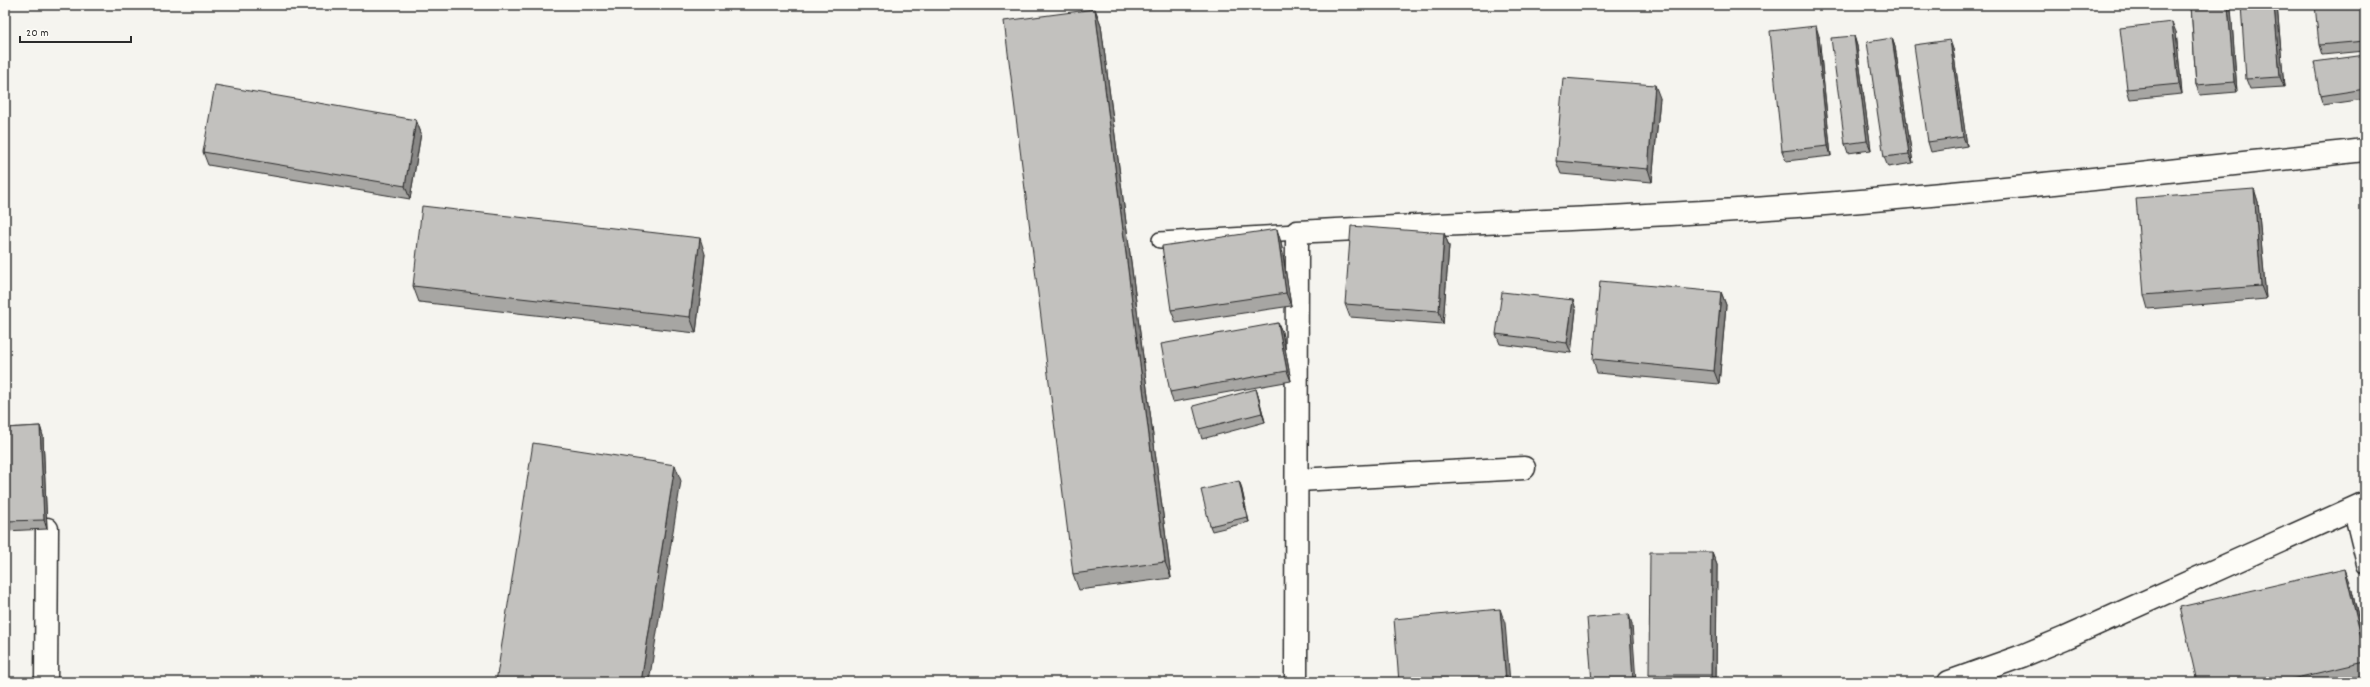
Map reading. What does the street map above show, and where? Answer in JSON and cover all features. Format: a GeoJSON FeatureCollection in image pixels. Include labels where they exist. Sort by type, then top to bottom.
{"type":"FeatureCollection","features":[{"type":"Feature","properties":{"kind":"street"},"geometry":{"type":"LineString","coordinates":[[1296,682],[1298,480],[1297,232],[1682,214],[1799,206],[1982,190],[2365,150]]}},
{"type":"Feature","properties":{"kind":"street"},"geometry":{"type":"LineString","coordinates":[[1298,480],[1524,468]]}},
{"type":"Feature","properties":{"kind":"street"},"geometry":{"type":"LineString","coordinates":[[1949,682],[2014,659],[2065,638],[2358,506]]}},
{"type":"Feature","properties":{"kind":"street"},"geometry":{"type":"LineString","coordinates":[[46,682],[47,529]]}},
{"type":"Feature","properties":{"kind":"lane"},"geometry":{"type":"LineString","coordinates":[[1160,240],[1297,232]]}},
{"type":"Feature","properties":{"kind":"lane"},"geometry":{"type":"LineString","coordinates":[[2358,506],[2365,566]]}},
{"type":"Feature","properties":{"kind":"building"},"geometry":{"type":"Polygon","coordinates":[[[2191,5],[2228,5],[2234,82],[2196,85],[2191,5]]]}},
{"type":"Feature","properties":{"kind":"building"},"geometry":{"type":"Polygon","coordinates":[[[2241,5],[2274,5],[2280,77],[2246,79],[2241,5]]]}},
{"type":"Feature","properties":{"kind":"building"},"geometry":{"type":"Polygon","coordinates":[[[2315,5],[2365,5],[2365,41],[2319,45],[2315,5]]]}},
{"type":"Feature","properties":{"kind":"building"},"geometry":{"type":"Polygon","coordinates":[[[1095,9],[1165,562],[1073,574],[1004,21],[1095,9]]]}},
{"type":"Feature","properties":{"kind":"building"},"geometry":{"type":"Polygon","coordinates":[[[2172,22],[2179,84],[2127,89],[2120,28],[2172,22]]]}},
{"type":"Feature","properties":{"kind":"building"},"geometry":{"type":"Polygon","coordinates":[[[1816,26],[1828,146],[1782,151],[1770,31],[1816,26]]]}},
{"type":"Feature","properties":{"kind":"building"},"geometry":{"type":"Polygon","coordinates":[[[1854,36],[1867,141],[1845,144],[1831,38],[1854,36]]]}},
{"type":"Feature","properties":{"kind":"building"},"geometry":{"type":"Polygon","coordinates":[[[1892,38],[1909,154],[1884,157],[1867,42],[1892,38]]]}},
{"type":"Feature","properties":{"kind":"building"},"geometry":{"type":"Polygon","coordinates":[[[1950,40],[1963,137],[1928,142],[1914,45],[1950,40]]]}},
{"type":"Feature","properties":{"kind":"building"},"geometry":{"type":"Polygon","coordinates":[[[2365,55],[2365,89],[2320,96],[2314,62],[2365,55]]]}},
{"type":"Feature","properties":{"kind":"building"},"geometry":{"type":"Polygon","coordinates":[[[1563,78],[1655,85],[1648,169],[1556,161],[1563,78]]]}},
{"type":"Feature","properties":{"kind":"building"},"geometry":{"type":"Polygon","coordinates":[[[215,85],[416,120],[405,186],[203,152],[215,85]]]}},
{"type":"Feature","properties":{"kind":"building"},"geometry":{"type":"Polygon","coordinates":[[[2254,189],[2261,286],[2144,295],[2136,198],[2254,189]]]}},
{"type":"Feature","properties":{"kind":"building"},"geometry":{"type":"Polygon","coordinates":[[[422,206],[700,238],[690,317],[413,286],[422,206]]]}},
{"type":"Feature","properties":{"kind":"building"},"geometry":{"type":"Polygon","coordinates":[[[1351,226],[1444,233],[1439,311],[1345,304],[1351,226]]]}},
{"type":"Feature","properties":{"kind":"building"},"geometry":{"type":"Polygon","coordinates":[[[1277,229],[1286,293],[1171,310],[1162,246],[1277,229]]]}},
{"type":"Feature","properties":{"kind":"building"},"geometry":{"type":"Polygon","coordinates":[[[1600,281],[1721,292],[1714,371],[1593,359],[1600,281]]]}},
{"type":"Feature","properties":{"kind":"building"},"geometry":{"type":"Polygon","coordinates":[[[1502,292],[1573,300],[1567,343],[1496,334],[1502,292]]]}},
{"type":"Feature","properties":{"kind":"building"},"geometry":{"type":"Polygon","coordinates":[[[1278,323],[1287,371],[1170,392],[1161,344],[1278,323]]]}},
{"type":"Feature","properties":{"kind":"building"},"geometry":{"type":"Polygon","coordinates":[[[1256,389],[1262,413],[1199,429],[1193,406],[1256,389]]]}},
{"type":"Feature","properties":{"kind":"building"},"geometry":{"type":"Polygon","coordinates":[[[40,426],[44,520],[5,521],[5,428],[40,426]]]}},
{"type":"Feature","properties":{"kind":"building"},"geometry":{"type":"Polygon","coordinates":[[[533,443],[675,465],[641,682],[496,682],[533,443]]]}},
{"type":"Feature","properties":{"kind":"building"},"geometry":{"type":"Polygon","coordinates":[[[1239,481],[1247,517],[1210,526],[1201,490],[1239,481]]]}},
{"type":"Feature","properties":{"kind":"building"},"geometry":{"type":"Polygon","coordinates":[[[1650,552],[1712,552],[1711,675],[1649,675],[1650,552]]]}},
{"type":"Feature","properties":{"kind":"building"},"geometry":{"type":"Polygon","coordinates":[[[2345,569],[2365,654],[2365,662],[2279,682],[2197,682],[2180,607],[2345,569]]]}},
{"type":"Feature","properties":{"kind":"building"},"geometry":{"type":"Polygon","coordinates":[[[1500,609],[1506,682],[1399,682],[1394,619],[1500,609]]]}},
{"type":"Feature","properties":{"kind":"building"},"geometry":{"type":"Polygon","coordinates":[[[1629,614],[1633,682],[1592,682],[1587,618],[1629,614]]]}}]}
